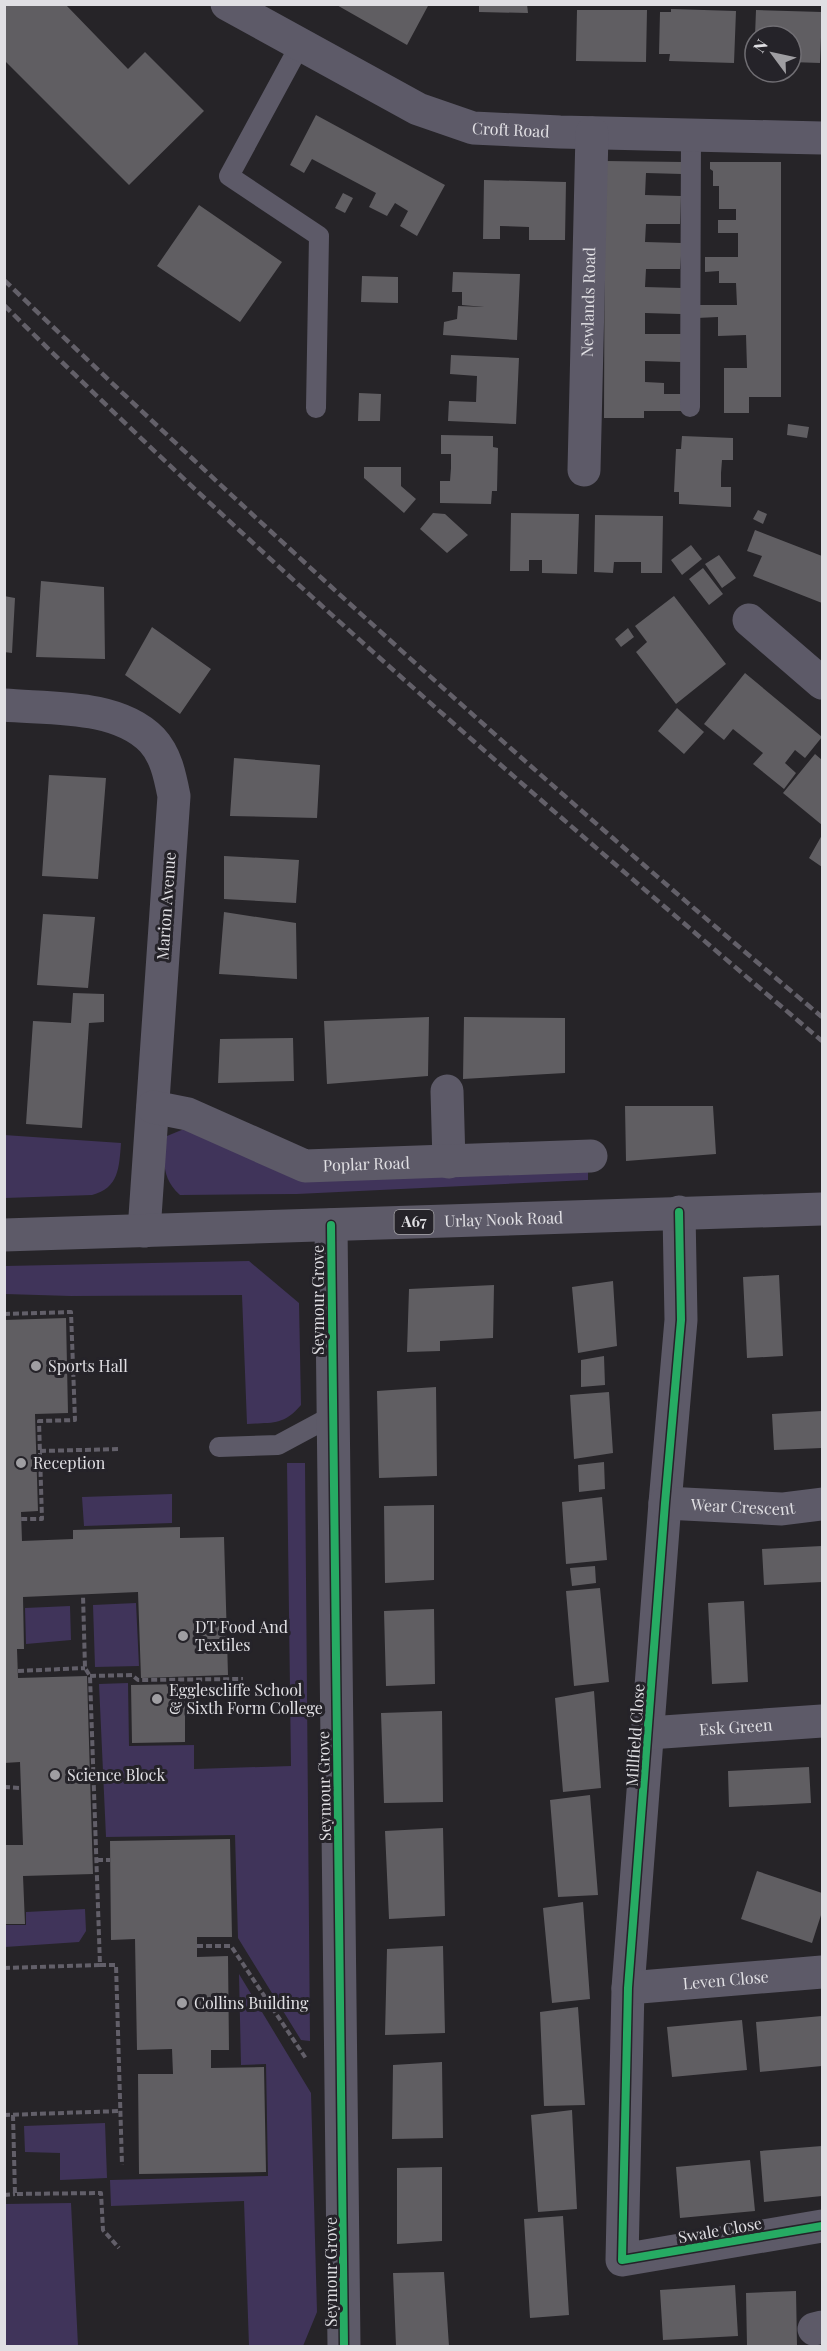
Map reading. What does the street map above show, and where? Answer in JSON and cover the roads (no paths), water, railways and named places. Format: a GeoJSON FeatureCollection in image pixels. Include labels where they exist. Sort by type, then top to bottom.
{"type":"FeatureCollection","features":[{"type":"Feature","properties":{"kind":"street","name":"Croft Road"},"geometry":{"type":"LineString","coordinates":[[227,4],[417,109],[454,123],[492,130],[822,138]]}},
{"type":"Feature","properties":{"kind":"street","name":"Newlands Road"},"geometry":{"type":"LineString","coordinates":[[584,470],[592,133]]}},
{"type":"Feature","properties":{"kind":"street"},"geometry":{"type":"LineString","coordinates":[[749,620],[822,683]]}},
{"type":"Feature","properties":{"kind":"street","name":"Marion Avenue"},"geometry":{"type":"LineString","coordinates":[[4,705],[84,712],[121,719],[152,740],[168,766],[174,796],[144,1231]]}},
{"type":"Feature","properties":{"kind":"street"},"geometry":{"type":"LineString","coordinates":[[447,1091],[449,1162]]}},
{"type":"Feature","properties":{"kind":"street","name":"Poplar Road"},"geometry":{"type":"LineString","coordinates":[[153,1107],[188,1114],[305,1166],[591,1156]]}},
{"type":"Feature","properties":{"kind":"street","name":"Urlay Nook Road"},"geometry":{"type":"LineString","coordinates":[[4,1235],[822,1209]]}},
{"type":"Feature","properties":{"kind":"street","name":"Millfield Close"},"geometry":{"type":"LineString","coordinates":[[622,2260],[628,1988],[649,1733],[664,1503],[681,1320],[679,1212]]}},
{"type":"Feature","properties":{"kind":"street","name":"Seymour Grove"},"geometry":{"type":"LineString","coordinates":[[331,1225],[343,2067],[344,2346]]}},
{"type":"Feature","properties":{"kind":"street","name":"Wear Crescent"},"geometry":{"type":"LineString","coordinates":[[664,1503],[782,1509],[822,1504]]}},
{"type":"Feature","properties":{"kind":"street","name":"Esk Green"},"geometry":{"type":"LineString","coordinates":[[649,1733],[822,1721]]}},
{"type":"Feature","properties":{"kind":"street","name":"Leven Close"},"geometry":{"type":"LineString","coordinates":[[628,1988],[822,1972]]}},
{"type":"Feature","properties":{"kind":"street","name":"Swale Close"},"geometry":{"type":"LineString","coordinates":[[622,2260],[822,2226]]}},
{"type":"Feature","properties":{"kind":"lane"},"geometry":{"type":"LineString","coordinates":[[300,45],[229,176],[320,236],[316,408]]}},
{"type":"Feature","properties":{"kind":"lane"},"geometry":{"type":"LineString","coordinates":[[690,407],[691,135]]}},
{"type":"Feature","properties":{"kind":"lane"},"geometry":{"type":"LineString","coordinates":[[219,1447],[278,1445],[332,1416]]}},
{"type":"Feature","properties":{"kind":"railway"},"geometry":{"type":"LineString","coordinates":[[4,280],[204,470],[407,656],[613,838],[822,1017]]}},
{"type":"Feature","properties":{"kind":"railway"},"geometry":{"type":"LineString","coordinates":[[4,305],[202,496],[406,681],[822,1041]]}},
{"type":"Feature","properties":{"kind":"place","name":"Sports Hall"},"geometry":{"type":"Point","coordinates":[36,1366]}},
{"type":"Feature","properties":{"kind":"place","name":"Reception"},"geometry":{"type":"Point","coordinates":[21,1463]}},
{"type":"Feature","properties":{"kind":"place","name":"DT Food And Textiles"},"geometry":{"type":"Point","coordinates":[183,1636]}},
{"type":"Feature","properties":{"kind":"place","name":"Egglescliffe School & Sixth Form College"},"geometry":{"type":"Point","coordinates":[157,1699]}},
{"type":"Feature","properties":{"kind":"place","name":"Science Block"},"geometry":{"type":"Point","coordinates":[55,1775]}},
{"type":"Feature","properties":{"kind":"place","name":"Collins Building"},"geometry":{"type":"Point","coordinates":[182,2003]}}]}
